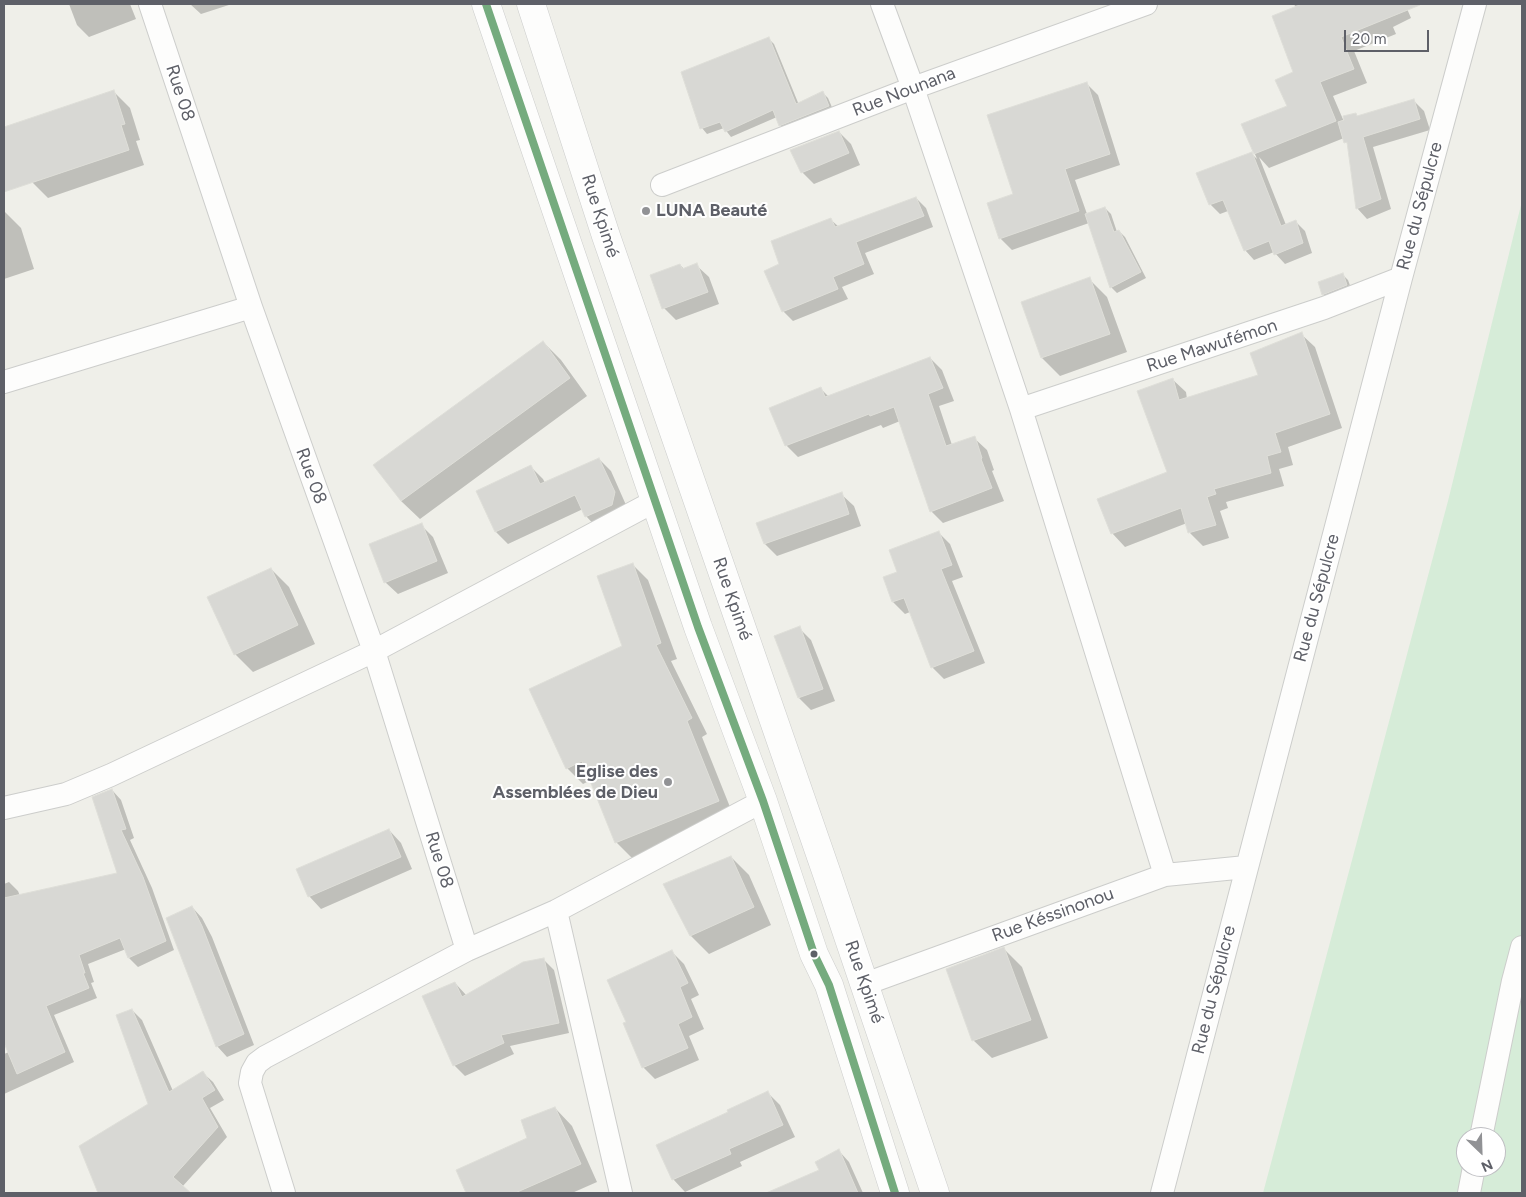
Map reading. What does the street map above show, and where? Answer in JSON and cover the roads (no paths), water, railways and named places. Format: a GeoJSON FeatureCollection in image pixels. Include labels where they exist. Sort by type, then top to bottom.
{"type":"FeatureCollection","features":[{"type":"Feature","properties":{"kind":"main road","name":"Rue Kpimé"},"geometry":{"type":"LineString","coordinates":[[486,4],[698,628],[762,801],[814,954],[829,985],[895,1193]]}},
{"type":"Feature","properties":{"kind":"main road","name":"Rue Kpimé"},"geometry":{"type":"LineString","coordinates":[[530,4],[606,236],[865,984],[935,1193]]}},
{"type":"Feature","properties":{"kind":"street","name":"Rue 08"},"geometry":{"type":"LineString","coordinates":[[150,4],[251,308],[374,651],[467,950]]}},
{"type":"Feature","properties":{"kind":"street"},"geometry":{"type":"LineString","coordinates":[[882,4],[913,88],[1021,409],[1165,875]]}},
{"type":"Feature","properties":{"kind":"street","name":"Rue Nounana"},"geometry":{"type":"LineString","coordinates":[[662,185],[913,88],[1146,4]]}},
{"type":"Feature","properties":{"kind":"street","name":"Rue du Sépulcre"},"geometry":{"type":"LineString","coordinates":[[1162,1193],[1401,278],[1475,4]]}},
{"type":"Feature","properties":{"kind":"street","name":"Rue Mawufémon"},"geometry":{"type":"LineString","coordinates":[[1021,409],[1324,308],[1401,278]]}},
{"type":"Feature","properties":{"kind":"street"},"geometry":{"type":"LineString","coordinates":[[4,382],[251,308]]}},
{"type":"Feature","properties":{"kind":"street"},"geometry":{"type":"LineString","coordinates":[[4,808],[66,794],[89,785],[374,651],[655,501]]}},
{"type":"Feature","properties":{"kind":"street"},"geometry":{"type":"LineString","coordinates":[[284,1193],[250,1084],[252,1072],[257,1063],[467,950],[556,911],[762,801]]}},
{"type":"Feature","properties":{"kind":"street","name":"Rue Késsinonou"},"geometry":{"type":"LineString","coordinates":[[865,984],[1165,875],[1246,868]]}},
{"type":"Feature","properties":{"kind":"street"},"geometry":{"type":"LineString","coordinates":[[556,911],[621,1193]]}},
{"type":"Feature","properties":{"kind":"street"},"geometry":{"type":"LineString","coordinates":[[1483,1127],[1513,981],[1522,947]]}},
{"type":"Feature","properties":{"kind":"street"},"geometry":{"type":"LineString","coordinates":[[1469,1193],[1472,1177]]}},
{"type":"Feature","properties":{"kind":"place","name":"LUNA Beauté"},"geometry":{"type":"Point","coordinates":[646,211]}},
{"type":"Feature","properties":{"kind":"place","name":"Eglise des Assemblées de Dieu"},"geometry":{"type":"Point","coordinates":[668,782]}}]}
